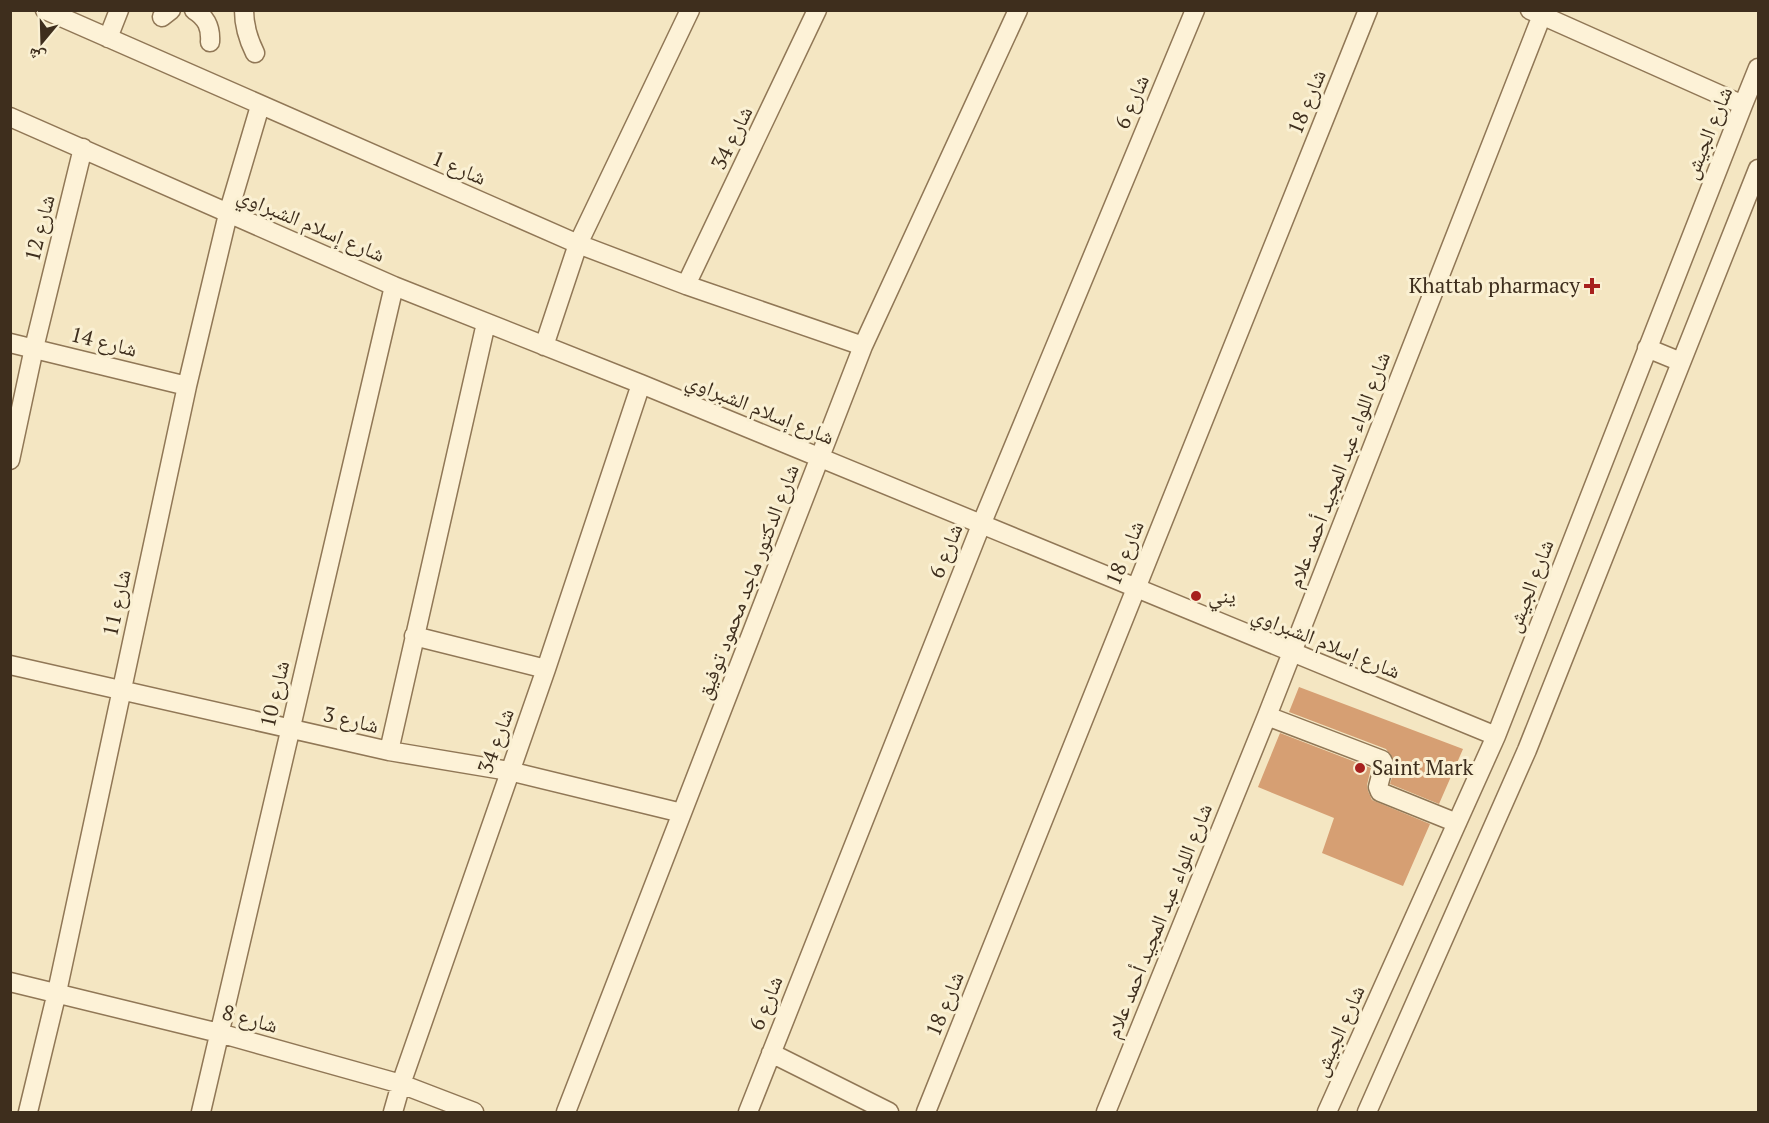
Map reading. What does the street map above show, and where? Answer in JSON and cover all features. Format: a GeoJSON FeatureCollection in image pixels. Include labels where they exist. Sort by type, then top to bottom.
{"type":"FeatureCollection","features":[{"type":"Feature","properties":{"kind":"street","name":"شارع 1"},"geometry":{"type":"LineString","coordinates":[[45,10],[578,244],[686,285],[863,346]]}},
{"type":"Feature","properties":{"kind":"street"},"geometry":{"type":"LineString","coordinates":[[108,38],[119,10]]}},
{"type":"Feature","properties":{"kind":"street"},"geometry":{"type":"LineString","coordinates":[[194,10],[206,20],[210,42]]}},
{"type":"Feature","properties":{"kind":"street"},"geometry":{"type":"LineString","coordinates":[[244,10],[248,39],[255,53]]}},
{"type":"Feature","properties":{"kind":"street"},"geometry":{"type":"LineString","coordinates":[[544,346],[578,244],[690,10]]}},
{"type":"Feature","properties":{"kind":"street","name":"شارع 34"},"geometry":{"type":"LineString","coordinates":[[686,285],[818,10]]}},
{"type":"Feature","properties":{"kind":"street","name":"شارع الدكتور ماجد محمود توفيق"},"geometry":{"type":"LineString","coordinates":[[566,1113],[863,346],[1018,10]]}},
{"type":"Feature","properties":{"kind":"street","name":"شارع 6"},"geometry":{"type":"LineString","coordinates":[[748,1113],[981,525],[1195,10]]}},
{"type":"Feature","properties":{"kind":"street","name":"شارع 18"},"geometry":{"type":"LineString","coordinates":[[926,1113],[1368,10]]}},
{"type":"Feature","properties":{"kind":"street"},"geometry":{"type":"LineString","coordinates":[[1539,12],[1743,105]]}},
{"type":"Feature","properties":{"kind":"street","name":"شارع اللواء عبد المجيد أحمد علام"},"geometry":{"type":"LineString","coordinates":[[1106,1113],[1267,716],[1539,12]]}},
{"type":"Feature","properties":{"kind":"street","name":"شارع الجيش"},"geometry":{"type":"LineString","coordinates":[[1327,1113],[1496,736],[1758,68]]}},
{"type":"Feature","properties":{"kind":"street","name":"شارع 11"},"geometry":{"type":"LineString","coordinates":[[28,1113],[57,992],[187,386],[228,214],[260,106]]}},
{"type":"Feature","properties":{"kind":"street","name":"شارع إسلام الشبراوي"},"geometry":{"type":"LineString","coordinates":[[10,117],[394,286],[641,384],[1496,736]]}},
{"type":"Feature","properties":{"kind":"street","name":"شارع 12"},"geometry":{"type":"LineString","coordinates":[[10,460],[82,148]]}},
{"type":"Feature","properties":{"kind":"street"},"geometry":{"type":"LineString","coordinates":[[1367,1113],[1527,750],[1758,169]]}},
{"type":"Feature","properties":{"kind":"street","name":"شارع 10"},"geometry":{"type":"LineString","coordinates":[[201,1113],[394,286]]}},
{"type":"Feature","properties":{"kind":"street"},"geometry":{"type":"LineString","coordinates":[[389,751],[486,322]]}},
{"type":"Feature","properties":{"kind":"street","name":"شارع 14"},"geometry":{"type":"LineString","coordinates":[[10,343],[187,386]]}},
{"type":"Feature","properties":{"kind":"street"},"geometry":{"type":"LineString","coordinates":[[1647,348],[1681,362]]}},
{"type":"Feature","properties":{"kind":"street","name":"شارع 34"},"geometry":{"type":"LineString","coordinates":[[393,1113],[401,1084],[546,669],[641,384]]}},
{"type":"Feature","properties":{"kind":"street"},"geometry":{"type":"LineString","coordinates":[[414,636],[546,669]]}},
{"type":"Feature","properties":{"kind":"street","name":"شارع 3"},"geometry":{"type":"LineString","coordinates":[[10,665],[389,751],[509,771],[682,813]]}},
{"type":"Feature","properties":{"kind":"street"},"geometry":{"type":"LineString","coordinates":[[1267,716],[1379,758],[1384,764],[1378,787],[1380,792],[1457,822]]}},
{"type":"Feature","properties":{"kind":"street","name":"شارع 8"},"geometry":{"type":"LineString","coordinates":[[10,982],[219,1033],[401,1084],[474,1113]]}},
{"type":"Feature","properties":{"kind":"street"},"geometry":{"type":"LineString","coordinates":[[771,1053],[889,1113]]}},
{"type":"Feature","properties":{"kind":"building"},"geometry":{"type":"Polygon","coordinates":[[[1299,687],[1463,749],[1439,804],[1390,784],[1395,767],[1394,760],[1386,749],[1289,712],[1299,687]]]}},
{"type":"Feature","properties":{"kind":"building"},"geometry":{"type":"Polygon","coordinates":[[[1280,733],[1371,768],[1367,785],[1372,800],[1430,824],[1403,886],[1322,853],[1334,818],[1258,787],[1280,733]]]}},
{"type":"Feature","properties":{"kind":"place","name":"Khattab pharmacy"},"geometry":{"type":"Point","coordinates":[1592,286]}},
{"type":"Feature","properties":{"kind":"place","name":"يني"},"geometry":{"type":"Point","coordinates":[1196,596]}},
{"type":"Feature","properties":{"kind":"place","name":"Saint Mark"},"geometry":{"type":"Point","coordinates":[1360,768]}}]}
